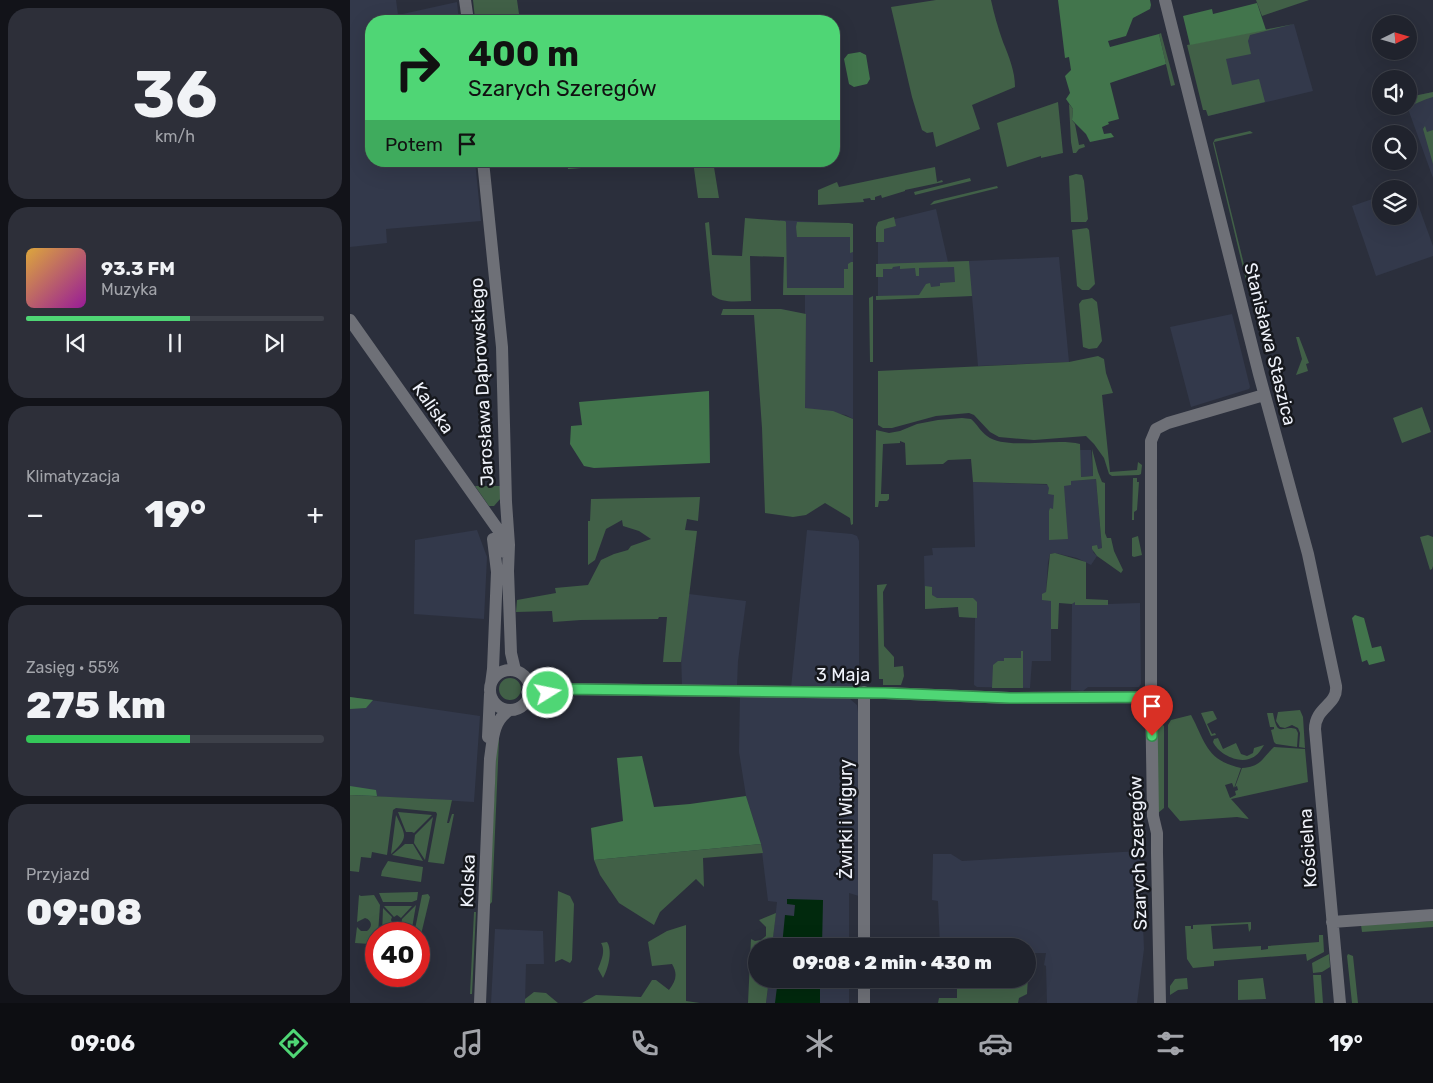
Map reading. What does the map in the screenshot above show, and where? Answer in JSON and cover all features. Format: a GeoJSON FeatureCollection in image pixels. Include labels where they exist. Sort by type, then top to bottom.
{"type":"FeatureCollection","features":[{"type":"Feature","properties":{"kind":"street"},"geometry":{"type":"LineString","coordinates":[[466,0],[467,15]]}},
{"type":"Feature","properties":{"kind":"street","name":"Stanisława Staszica"},"geometry":{"type":"LineString","coordinates":[[1165,0],[1264,395],[1307,550],[1336,686],[1334,698]]}},
{"type":"Feature","properties":{"kind":"street","name":"Jarosława Dąbrowskiego"},"geometry":{"type":"LineString","coordinates":[[483,167],[502,347],[511,653],[515,670]]}},
{"type":"Feature","properties":{"kind":"street","name":"Kaliska"},"geometry":{"type":"LineString","coordinates":[[350,320],[488,517]]}},
{"type":"Feature","properties":{"kind":"street","name":"Szarych Szeregów"},"geometry":{"type":"LineString","coordinates":[[1160,1003],[1157,833],[1153,816],[1150,455],[1156,429],[1168,423],[1264,395]]}},
{"type":"Feature","properties":{"kind":"street"},"geometry":{"type":"LineString","coordinates":[[490,689],[492,680],[500,672],[515,670],[523,675],[529,684],[530,691],[528,699],[517,708],[510,710],[501,708],[494,702],[490,689],[493,669],[498,572],[496,552],[488,517],[506,502]]}},
{"type":"Feature","properties":{"kind":"street","name":"Jarosława Dąbrowskiego"},"geometry":{"type":"LineString","coordinates":[[488,517],[499,531],[508,571]]}},
{"type":"Feature","properties":{"kind":"street","name":"3 Maja"},"geometry":{"type":"LineString","coordinates":[[529,684],[565,689],[864,692],[1010,698],[1151,697]]}},
{"type":"Feature","properties":{"kind":"street","name":"Kolska"},"geometry":{"type":"LineString","coordinates":[[490,689],[487,732],[490,759]]}},
{"type":"Feature","properties":{"kind":"street","name":"3 Maja"},"geometry":{"type":"LineString","coordinates":[[528,699],[565,689]]}},
{"type":"Feature","properties":{"kind":"street","name":"Żwirki i Wigury"},"geometry":{"type":"LineString","coordinates":[[864,692],[864,938]]}},
{"type":"Feature","properties":{"kind":"street","name":"Kościelna"},"geometry":{"type":"LineString","coordinates":[[1334,698],[1317,716],[1315,729],[1340,1003]]}},
{"type":"Feature","properties":{"kind":"street","name":"Kolska"},"geometry":{"type":"LineString","coordinates":[[480,1003],[490,759],[496,725],[503,714],[510,710]]}},
{"type":"Feature","properties":{"kind":"street"},"geometry":{"type":"LineString","coordinates":[[1332,922],[1433,915]]}},
{"type":"Feature","properties":{"kind":"street"},"geometry":{"type":"LineString","coordinates":[[864,988],[864,1003]]}},
{"type":"Feature","properties":{"kind":"shaded area"},"geometry":{"type":"Polygon","coordinates":[[[350,0],[396,0],[398,15],[365,15],[365,167],[476,167],[481,221],[386,229],[387,243],[350,247],[350,0]]]}},
{"type":"Feature","properties":{"kind":"shaded area"},"geometry":{"type":"Polygon","coordinates":[[[473,0],[517,0],[519,14],[475,15],[473,0]]]}},
{"type":"Feature","properties":{"kind":"shaded area"},"geometry":{"type":"Polygon","coordinates":[[[936,0],[991,0],[999,32],[1013,70],[1015,87],[972,105],[980,129],[936,147],[933,132],[927,133],[922,130],[912,97],[891,7],[936,0]]]}},
{"type":"Feature","properties":{"kind":"shaded area"},"geometry":{"type":"Polygon","coordinates":[[[1058,0],[1150,0],[1150,9],[1133,18],[1126,36],[1108,41],[1110,47],[1159,34],[1166,64],[1110,83],[1119,119],[1108,122],[1109,124],[1102,127],[1104,134],[1111,133],[1114,137],[1090,142],[1086,134],[1072,120],[1073,109],[1066,99],[1070,93],[1065,76],[1071,70],[1069,57],[1065,58],[1058,0]]]}},
{"type":"Feature","properties":{"kind":"shaded area"},"geometry":{"type":"Polygon","coordinates":[[[1256,0],[1309,0],[1262,16],[1256,0]]]}},
{"type":"Feature","properties":{"kind":"shaded area"},"geometry":{"type":"Polygon","coordinates":[[[457,2],[458,15],[398,15],[457,2]]]}},
{"type":"Feature","properties":{"kind":"shaded area"},"geometry":{"type":"Polygon","coordinates":[[[1257,3],[1266,30],[1190,45],[1183,16],[1212,9],[1213,14],[1257,3]]]}},
{"type":"Feature","properties":{"kind":"shaded area"},"geometry":{"type":"Polygon","coordinates":[[[1294,24],[1313,91],[1208,116],[1190,45],[1294,24]]]}},
{"type":"Feature","properties":{"kind":"shaded area"},"geometry":{"type":"Polygon","coordinates":[[[1294,24],[1250,35],[1248,41],[1251,54],[1226,59],[1232,85],[1259,79],[1265,102],[1208,116],[1206,110],[1203,110],[1187,45],[1294,24]]]}},
{"type":"Feature","properties":{"kind":"shaded area"},"geometry":{"type":"Polygon","coordinates":[[[1161,33],[1175,85],[1171,86],[1159,34],[1161,33]]]}},
{"type":"Feature","properties":{"kind":"shaded area"},"geometry":{"type":"Polygon","coordinates":[[[860,52],[866,55],[870,79],[867,84],[854,87],[849,84],[844,59],[848,54],[860,52]]]}},
{"type":"Feature","properties":{"kind":"shaded area"},"geometry":{"type":"Polygon","coordinates":[[[1433,92],[1433,178],[1417,134],[1417,125],[1414,125],[1410,115],[1417,115],[1417,95],[1433,92]]]}},
{"type":"Feature","properties":{"kind":"shaded area"},"geometry":{"type":"Polygon","coordinates":[[[1433,92],[1433,97],[1417,103],[1417,95],[1433,92]]]}},
{"type":"Feature","properties":{"kind":"shaded area"},"geometry":{"type":"Polygon","coordinates":[[[1058,102],[1063,153],[1041,158],[1041,156],[1007,167],[997,123],[1058,102]]]}},
{"type":"Feature","properties":{"kind":"shaded area"},"geometry":{"type":"Polygon","coordinates":[[[1069,104],[1073,109],[1072,120],[1075,124],[1079,145],[1084,144],[1085,147],[1079,149],[1076,153],[1073,153],[1071,142],[1069,104]]]}},
{"type":"Feature","properties":{"kind":"shaded area"},"geometry":{"type":"Polygon","coordinates":[[[1425,126],[1427,132],[1433,130],[1433,164],[1423,129],[1425,126]]]}},
{"type":"Feature","properties":{"kind":"shaded area"},"geometry":{"type":"Polygon","coordinates":[[[1250,131],[1253,133],[1214,142],[1252,297],[1250,297],[1213,143],[1215,139],[1250,131]]]}},
{"type":"Feature","properties":{"kind":"shaded area"},"geometry":{"type":"Polygon","coordinates":[[[568,167],[595,167],[568,169],[568,167]]]}},
{"type":"Feature","properties":{"kind":"shaded area"},"geometry":{"type":"Polygon","coordinates":[[[694,167],[714,167],[719,198],[698,198],[694,167]]]}},
{"type":"Feature","properties":{"kind":"shaded area"},"geometry":{"type":"Polygon","coordinates":[[[935,167],[937,182],[942,180],[943,182],[905,190],[882,198],[881,195],[875,197],[875,200],[870,198],[863,199],[864,202],[818,205],[818,190],[837,182],[839,187],[935,167]]]}},
{"type":"Feature","properties":{"kind":"shaded area"},"geometry":{"type":"Polygon","coordinates":[[[1082,175],[1084,181],[1088,219],[1086,222],[1071,222],[1069,176],[1082,175]]]}},
{"type":"Feature","properties":{"kind":"shaded area"},"geometry":{"type":"Polygon","coordinates":[[[970,178],[971,181],[915,195],[914,192],[970,178]]]}},
{"type":"Feature","properties":{"kind":"shaded area"},"geometry":{"type":"Polygon","coordinates":[[[997,186],[998,188],[930,205],[934,201],[997,186]]]}},
{"type":"Feature","properties":{"kind":"shaded area"},"geometry":{"type":"Polygon","coordinates":[[[1372,199],[1372,225],[1417,225],[1417,202],[1433,246],[1433,256],[1376,276],[1352,206],[1372,199]]]}},
{"type":"Feature","properties":{"kind":"shaded area"},"geometry":{"type":"Polygon","coordinates":[[[936,209],[948,262],[1059,257],[1069,362],[978,366],[972,296],[878,299],[878,231],[887,221],[936,209]]]}},
{"type":"Feature","properties":{"kind":"shaded area"},"geometry":{"type":"Polygon","coordinates":[[[894,217],[896,226],[884,229],[884,242],[876,242],[878,222],[894,217]]]}},
{"type":"Feature","properties":{"kind":"shaded area"},"geometry":{"type":"Polygon","coordinates":[[[745,218],[786,222],[787,288],[844,288],[844,269],[848,269],[848,264],[853,262],[853,295],[783,295],[784,257],[750,256],[751,301],[725,301],[716,298],[712,295],[705,223],[709,222],[712,255],[742,256],[745,218]]]}},
{"type":"Feature","properties":{"kind":"shaded area"},"geometry":{"type":"Polygon","coordinates":[[[780,220],[853,224],[853,419],[846,415],[805,408],[805,295],[783,295],[784,257],[780,220]]]}},
{"type":"Feature","properties":{"kind":"shaded area"},"geometry":{"type":"Polygon","coordinates":[[[797,222],[853,224],[853,252],[850,253],[850,237],[797,237],[797,222]]]}},
{"type":"Feature","properties":{"kind":"shaded area"},"geometry":{"type":"Polygon","coordinates":[[[1087,228],[1089,230],[1095,284],[1089,290],[1082,290],[1077,286],[1072,230],[1087,228]]]}},
{"type":"Feature","properties":{"kind":"shaded area"},"geometry":{"type":"Polygon","coordinates":[[[969,261],[972,296],[876,300],[876,296],[919,295],[926,284],[930,283],[931,287],[940,286],[940,283],[955,282],[954,267],[919,268],[919,276],[916,276],[915,268],[900,269],[900,266],[893,267],[892,269],[883,269],[883,277],[876,277],[876,264],[969,261]]]}},
{"type":"Feature","properties":{"kind":"shaded area"},"geometry":{"type":"Polygon","coordinates":[[[873,296],[873,362],[870,362],[869,298],[873,296]]]}},
{"type":"Feature","properties":{"kind":"shaded area"},"geometry":{"type":"Polygon","coordinates":[[[1092,298],[1097,302],[1102,341],[1097,348],[1089,349],[1083,347],[1079,304],[1082,300],[1092,298]]]}},
{"type":"Feature","properties":{"kind":"shaded area"},"geometry":{"type":"Polygon","coordinates":[[[723,309],[781,309],[806,314],[805,408],[833,411],[853,419],[853,524],[851,525],[850,518],[825,503],[806,515],[793,517],[765,513],[762,428],[754,315],[721,315],[723,309]]]}},
{"type":"Feature","properties":{"kind":"shaded area"},"geometry":{"type":"Polygon","coordinates":[[[1232,314],[1250,387],[1249,389],[1191,407],[1170,327],[1232,314]]]}},
{"type":"Feature","properties":{"kind":"shaded area"},"geometry":{"type":"Polygon","coordinates":[[[1296,337],[1299,337],[1309,363],[1306,364],[1308,371],[1296,375],[1302,359],[1296,337]]]}},
{"type":"Feature","properties":{"kind":"shaded area"},"geometry":{"type":"Polygon","coordinates":[[[1098,356],[1104,359],[1106,373],[1113,393],[1102,395],[1110,472],[1137,470],[1138,462],[1142,465],[1141,474],[1139,475],[1112,476],[1109,474],[1104,458],[1086,436],[1034,440],[999,437],[990,432],[974,415],[969,413],[936,416],[892,428],[883,428],[878,425],[878,371],[1069,362],[1098,356]]]}},
{"type":"Feature","properties":{"kind":"shaded area"},"geometry":{"type":"Polygon","coordinates":[[[709,391],[710,463],[594,468],[584,466],[570,444],[571,426],[582,425],[579,402],[709,391]]]}},
{"type":"Feature","properties":{"kind":"shaded area"},"geometry":{"type":"Polygon","coordinates":[[[1422,407],[1431,432],[1402,443],[1393,418],[1422,407]]]}},
{"type":"Feature","properties":{"kind":"shaded area"},"geometry":{"type":"Polygon","coordinates":[[[962,418],[971,419],[987,436],[1006,443],[1070,442],[1080,444],[1081,477],[1093,476],[1092,449],[1098,472],[1102,482],[1105,483],[1105,533],[1107,538],[1111,538],[1114,551],[1123,570],[1121,573],[1097,556],[1092,549],[1092,546],[1097,545],[1098,549],[1102,548],[1096,479],[1071,481],[1071,485],[1064,486],[1068,539],[1049,540],[1049,511],[1050,508],[1053,509],[1054,495],[1048,494],[1049,488],[1047,484],[973,482],[971,459],[948,460],[943,464],[906,465],[905,443],[900,441],[900,443],[883,444],[881,494],[889,494],[889,499],[887,501],[879,501],[878,507],[875,507],[876,430],[889,433],[917,424],[962,418]]]}},
{"type":"Feature","properties":{"kind":"shaded area"},"geometry":{"type":"Polygon","coordinates":[[[1079,450],[1091,450],[1093,476],[1080,477],[1079,450]]]}},
{"type":"Feature","properties":{"kind":"shaded area"},"geometry":{"type":"Polygon","coordinates":[[[1133,478],[1137,478],[1137,482],[1139,482],[1137,510],[1134,512],[1134,520],[1132,520],[1133,478]]]}},
{"type":"Feature","properties":{"kind":"shaded area"},"geometry":{"type":"Polygon","coordinates":[[[1096,479],[1102,548],[1093,552],[1097,556],[1091,565],[1077,558],[1055,553],[1050,554],[1048,562],[1046,592],[1051,600],[1051,661],[1032,661],[1030,688],[977,687],[974,685],[975,618],[959,617],[958,607],[925,609],[924,556],[933,555],[932,548],[975,547],[973,482],[1059,485],[1070,481],[1096,479]]]}},
{"type":"Feature","properties":{"kind":"shaded area"},"geometry":{"type":"Polygon","coordinates":[[[475,486],[501,486],[501,498],[494,506],[489,506],[475,486]]]}},
{"type":"Feature","properties":{"kind":"shaded area"},"geometry":{"type":"Polygon","coordinates":[[[700,497],[698,521],[687,519],[685,530],[697,531],[681,662],[663,662],[667,617],[659,617],[658,619],[553,622],[552,611],[516,612],[517,600],[556,593],[555,588],[588,585],[601,560],[651,539],[639,531],[623,526],[622,520],[606,529],[595,560],[588,565],[588,521],[590,521],[591,499],[700,497]]]}},
{"type":"Feature","properties":{"kind":"shaded area"},"geometry":{"type":"Polygon","coordinates":[[[477,530],[487,557],[484,619],[414,614],[415,540],[477,530]]]}},
{"type":"Feature","properties":{"kind":"shaded area"},"geometry":{"type":"Polygon","coordinates":[[[807,530],[852,534],[857,536],[859,541],[859,681],[851,689],[791,688],[807,530]]]}},
{"type":"Feature","properties":{"kind":"shaded area"},"geometry":{"type":"Polygon","coordinates":[[[1428,535],[1433,537],[1433,566],[1430,570],[1420,537],[1428,535]]]}},
{"type":"Feature","properties":{"kind":"shaded area"},"geometry":{"type":"Polygon","coordinates":[[[1138,536],[1142,555],[1134,557],[1132,556],[1132,538],[1138,536]]]}},
{"type":"Feature","properties":{"kind":"shaded area"},"geometry":{"type":"Polygon","coordinates":[[[1055,553],[1086,562],[1086,599],[1108,600],[1108,605],[1075,605],[1075,602],[1072,604],[1059,603],[1058,629],[1051,629],[1051,601],[1042,600],[1042,594],[1046,592],[1050,554],[1055,553]]]}},
{"type":"Feature","properties":{"kind":"shaded area"},"geometry":{"type":"Polygon","coordinates":[[[887,584],[883,592],[884,646],[894,657],[894,667],[903,666],[904,676],[901,685],[883,685],[883,679],[879,679],[877,585],[887,584]]]}},
{"type":"Feature","properties":{"kind":"shaded area"},"geometry":{"type":"Polygon","coordinates":[[[925,586],[932,587],[932,595],[937,598],[973,598],[977,602],[977,618],[959,617],[958,607],[925,609],[925,586]]]}},
{"type":"Feature","properties":{"kind":"shaded area"},"geometry":{"type":"Polygon","coordinates":[[[689,594],[746,601],[738,661],[737,686],[682,686],[681,654],[689,594]]]}},
{"type":"Feature","properties":{"kind":"shaded area"},"geometry":{"type":"Polygon","coordinates":[[[1075,601],[1075,605],[1140,603],[1141,684],[1139,687],[1088,687],[1083,691],[1071,690],[1072,604],[1075,601]]]}},
{"type":"Feature","properties":{"kind":"shaded area"},"geometry":{"type":"Polygon","coordinates":[[[1355,615],[1364,618],[1372,648],[1381,646],[1385,661],[1369,665],[1367,660],[1362,662],[1352,618],[1355,615]]]}},
{"type":"Feature","properties":{"kind":"shaded area"},"geometry":{"type":"Polygon","coordinates":[[[1021,651],[1023,651],[1023,688],[992,688],[993,665],[998,661],[1004,661],[1004,658],[1021,658],[1021,651]]]}},
{"type":"Feature","properties":{"kind":"shaded area"},"geometry":{"type":"Polygon","coordinates":[[[510,678],[518,681],[521,689],[518,697],[510,700],[502,697],[499,689],[502,681],[510,678]]]}},
{"type":"Feature","properties":{"kind":"shaded area"},"geometry":{"type":"Polygon","coordinates":[[[740,694],[850,699],[857,705],[859,720],[859,896],[849,893],[849,938],[773,938],[777,902],[768,901],[761,844],[746,796],[739,752],[740,694]]]}},
{"type":"Feature","properties":{"kind":"shaded area"},"geometry":{"type":"Polygon","coordinates":[[[350,697],[480,716],[474,802],[350,795],[350,697]]]}},
{"type":"Feature","properties":{"kind":"shaded area"},"geometry":{"type":"Polygon","coordinates":[[[350,697],[373,700],[366,708],[350,709],[350,697]]]}},
{"type":"Feature","properties":{"kind":"shaded area"},"geometry":{"type":"Polygon","coordinates":[[[1300,710],[1303,717],[1305,748],[1299,747],[1300,733],[1298,728],[1292,725],[1285,728],[1280,727],[1276,721],[1278,712],[1300,710]]]}},
{"type":"Feature","properties":{"kind":"shaded area"},"geometry":{"type":"Polygon","coordinates":[[[1213,711],[1217,719],[1207,724],[1212,734],[1215,733],[1216,735],[1211,736],[1201,713],[1213,711]]]}},
{"type":"Feature","properties":{"kind":"shaded area"},"geometry":{"type":"Polygon","coordinates":[[[1267,713],[1273,713],[1279,729],[1296,729],[1298,733],[1297,747],[1276,744],[1274,742],[1271,730],[1274,727],[1270,727],[1267,713]]]}},
{"type":"Feature","properties":{"kind":"shaded area"},"geometry":{"type":"Polygon","coordinates":[[[1191,715],[1208,749],[1229,765],[1241,768],[1234,788],[1232,783],[1225,785],[1230,798],[1236,795],[1235,791],[1238,790],[1237,786],[1235,787],[1242,768],[1257,764],[1274,747],[1305,749],[1308,782],[1231,799],[1249,819],[1237,817],[1180,821],[1168,807],[1168,725],[1171,720],[1191,715]]]}},
{"type":"Feature","properties":{"kind":"shaded area"},"geometry":{"type":"Polygon","coordinates":[[[1157,720],[1164,726],[1164,808],[1158,813],[1157,720]]]}},
{"type":"Feature","properties":{"kind":"shaded area"},"geometry":{"type":"Polygon","coordinates":[[[497,736],[499,736],[499,740],[492,902],[489,905],[497,736]]]}},
{"type":"Feature","properties":{"kind":"shaded area"},"geometry":{"type":"Polygon","coordinates":[[[1218,738],[1223,749],[1236,743],[1241,754],[1247,756],[1253,753],[1254,748],[1264,745],[1254,757],[1239,760],[1228,756],[1215,746],[1214,739],[1218,738]]]}},
{"type":"Feature","properties":{"kind":"shaded area"},"geometry":{"type":"Polygon","coordinates":[[[642,756],[654,807],[746,796],[761,844],[594,860],[591,828],[623,821],[617,758],[642,756]]]}},
{"type":"Feature","properties":{"kind":"shaded area"},"geometry":{"type":"Polygon","coordinates":[[[350,786],[376,790],[377,796],[350,795],[350,786]]]}},
{"type":"Feature","properties":{"kind":"shaded area"},"geometry":{"type":"Polygon","coordinates":[[[350,795],[452,800],[447,823],[449,823],[452,814],[454,814],[444,864],[428,862],[436,812],[396,808],[393,810],[387,855],[372,852],[371,858],[361,857],[359,872],[350,871],[350,795]]]}},
{"type":"Feature","properties":{"kind":"shaded area"},"geometry":{"type":"Polygon","coordinates":[[[398,812],[432,815],[414,833],[406,832],[398,812]]]}},
{"type":"Feature","properties":{"kind":"shaded area"},"geometry":{"type":"Polygon","coordinates":[[[396,815],[404,836],[401,844],[391,854],[396,815]]]}},
{"type":"Feature","properties":{"kind":"shaded area"},"geometry":{"type":"Polygon","coordinates":[[[433,817],[425,860],[414,843],[415,835],[433,817]]]}},
{"type":"Feature","properties":{"kind":"shaded area"},"geometry":{"type":"Polygon","coordinates":[[[405,844],[413,844],[423,861],[392,855],[405,844]]]}},
{"type":"Feature","properties":{"kind":"shaded area"},"geometry":{"type":"Polygon","coordinates":[[[761,844],[763,853],[703,858],[704,887],[696,879],[660,912],[654,925],[619,903],[600,875],[594,860],[761,844]]]}},
{"type":"Feature","properties":{"kind":"shaded area"},"geometry":{"type":"Polygon","coordinates":[[[1140,851],[1144,949],[1137,1003],[1047,1003],[1046,966],[1044,965],[1046,953],[1036,953],[1036,938],[940,938],[938,901],[932,900],[933,854],[951,854],[962,861],[1140,851]]]}},
{"type":"Feature","properties":{"kind":"shaded area"},"geometry":{"type":"Polygon","coordinates":[[[388,861],[423,867],[421,882],[381,876],[388,861]]]}},
{"type":"Feature","properties":{"kind":"shaded area"},"geometry":{"type":"Polygon","coordinates":[[[558,891],[570,896],[574,904],[572,960],[570,963],[562,959],[555,962],[558,891]]]}},
{"type":"Feature","properties":{"kind":"shaded area"},"geometry":{"type":"Polygon","coordinates":[[[418,892],[417,900],[412,902],[383,902],[379,893],[418,892]]]}},
{"type":"Feature","properties":{"kind":"shaded area"},"geometry":{"type":"Polygon","coordinates":[[[428,894],[430,897],[424,922],[416,922],[422,895],[428,894]]]}},
{"type":"Feature","properties":{"kind":"shaded area"},"geometry":{"type":"Polygon","coordinates":[[[359,895],[374,895],[380,905],[379,922],[370,922],[365,918],[357,922],[359,895]]]}},
{"type":"Feature","properties":{"kind":"shaded area"},"geometry":{"type":"Polygon","coordinates":[[[787,899],[823,900],[822,938],[783,938],[785,915],[794,916],[795,905],[787,904],[787,899]]]}},
{"type":"Feature","properties":{"kind":"shaded area"},"geometry":{"type":"Polygon","coordinates":[[[416,905],[413,922],[402,922],[402,919],[416,905]]]}},
{"type":"Feature","properties":{"kind":"shaded area"},"geometry":{"type":"Polygon","coordinates":[[[384,906],[412,906],[401,918],[397,915],[394,917],[384,906]]]}},
{"type":"Feature","properties":{"kind":"shaded area"},"geometry":{"type":"Polygon","coordinates":[[[383,908],[392,917],[392,922],[382,922],[383,908]]]}},
{"type":"Feature","properties":{"kind":"shaded area"},"geometry":{"type":"Polygon","coordinates":[[[474,912],[476,912],[472,994],[470,994],[474,912]]]}},
{"type":"Feature","properties":{"kind":"shaded area"},"geometry":{"type":"Polygon","coordinates":[[[776,913],[773,938],[764,938],[766,936],[766,927],[759,920],[776,913]]]}},
{"type":"Feature","properties":{"kind":"shaded area"},"geometry":{"type":"Polygon","coordinates":[[[1433,921],[1433,927],[1362,932],[1361,925],[1433,921]]]}},
{"type":"Feature","properties":{"kind":"shaded area"},"geometry":{"type":"Polygon","coordinates":[[[1251,922],[1249,932],[1248,924],[1211,926],[1213,949],[1261,946],[1261,950],[1268,949],[1268,946],[1319,942],[1319,935],[1323,935],[1324,952],[1307,961],[1306,954],[1214,961],[1214,966],[1193,968],[1187,959],[1185,926],[1191,926],[1191,929],[1193,929],[1193,925],[1251,922]]]}},
{"type":"Feature","properties":{"kind":"shaded area"},"geometry":{"type":"Polygon","coordinates":[[[686,925],[686,1001],[700,1003],[582,1003],[596,995],[641,997],[652,980],[656,980],[669,990],[675,977],[674,968],[672,964],[652,966],[648,942],[667,931],[686,925]]]}},
{"type":"Feature","properties":{"kind":"shaded area"},"geometry":{"type":"Polygon","coordinates":[[[357,927],[361,931],[365,931],[365,944],[355,943],[357,927]]]}},
{"type":"Feature","properties":{"kind":"shaded area"},"geometry":{"type":"Polygon","coordinates":[[[495,929],[543,931],[544,964],[526,964],[525,1003],[491,1003],[495,929]]]}},
{"type":"Feature","properties":{"kind":"shaded area"},"geometry":{"type":"Polygon","coordinates":[[[607,942],[610,955],[603,978],[598,969],[603,953],[601,943],[607,942]]]}},
{"type":"Feature","properties":{"kind":"shaded area"},"geometry":{"type":"Polygon","coordinates":[[[1329,954],[1330,967],[1322,972],[1313,973],[1312,963],[1329,954]]]}},
{"type":"Feature","properties":{"kind":"shaded area"},"geometry":{"type":"Polygon","coordinates":[[[1348,954],[1353,956],[1358,1003],[1352,1003],[1348,954]]]}},
{"type":"Feature","properties":{"kind":"shaded area"},"geometry":{"type":"Polygon","coordinates":[[[1313,975],[1321,975],[1323,1003],[1315,1003],[1313,975]]]}},
{"type":"Feature","properties":{"kind":"shaded area"},"geometry":{"type":"Polygon","coordinates":[[[1187,978],[1188,989],[1178,990],[1170,995],[1170,986],[1175,979],[1187,978]]]}},
{"type":"Feature","properties":{"kind":"shaded area"},"geometry":{"type":"Polygon","coordinates":[[[1263,978],[1266,999],[1238,1000],[1238,980],[1263,978]]]}},
{"type":"Feature","properties":{"kind":"shaded area"},"geometry":{"type":"Polygon","coordinates":[[[749,988],[768,988],[766,1003],[748,1003],[749,988]]]}},
{"type":"Feature","properties":{"kind":"shaded area"},"geometry":{"type":"Polygon","coordinates":[[[768,988],[849,988],[849,1003],[766,1003],[768,988]]]}},
{"type":"Feature","properties":{"kind":"shaded area"},"geometry":{"type":"Polygon","coordinates":[[[777,988],[820,988],[820,1003],[775,1003],[777,988]]]}},
{"type":"Feature","properties":{"kind":"shaded area"},"geometry":{"type":"Polygon","coordinates":[[[957,988],[1027,988],[1027,994],[1019,998],[1018,1003],[938,1003],[939,998],[957,998],[957,988]]]}},
{"type":"Feature","properties":{"kind":"shaded area"},"geometry":{"type":"Polygon","coordinates":[[[534,992],[546,993],[558,1003],[525,1003],[525,999],[534,992]]]}},
{"type":"Feature","properties":{"kind":"route"},"geometry":{"type":"LineString","coordinates":[[548,693],[565,689],[885,693],[1010,698],[1151,697],[1152,736]]}}]}
